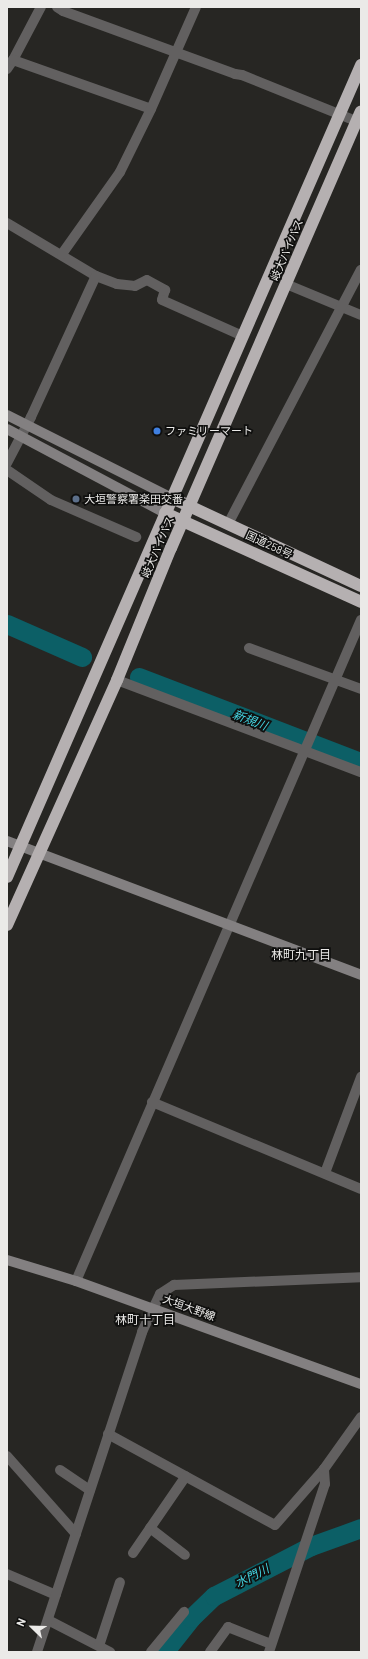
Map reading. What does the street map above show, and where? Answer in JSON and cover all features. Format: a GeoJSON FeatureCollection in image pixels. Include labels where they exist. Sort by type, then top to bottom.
{"type":"FeatureCollection","features":[{"type":"Feature","properties":{"kind":"highway","name":"岐大バイパス"},"geometry":{"type":"LineString","coordinates":[[7,877],[361,65]]}},
{"type":"Feature","properties":{"kind":"highway","name":"岐大バイパス"},"geometry":{"type":"LineString","coordinates":[[7,926],[38,853],[117,680],[189,507],[360,119]]}},
{"type":"Feature","properties":{"kind":"highway","name":"国道258号"},"geometry":{"type":"LineString","coordinates":[[172,498],[361,586]]}},
{"type":"Feature","properties":{"kind":"highway","name":"国道258号"},"geometry":{"type":"LineString","coordinates":[[165,513],[361,602]]}},
{"type":"Feature","properties":{"kind":"main road"},"geometry":{"type":"LineString","coordinates":[[7,415],[172,498]]}},
{"type":"Feature","properties":{"kind":"main road"},"geometry":{"type":"LineString","coordinates":[[7,429],[165,513]]}},
{"type":"Feature","properties":{"kind":"main road"},"geometry":{"type":"LineString","coordinates":[[7,841],[361,975]]}},
{"type":"Feature","properties":{"kind":"main road","name":"大垣大野線"},"geometry":{"type":"LineString","coordinates":[[7,1260],[76,1281],[361,1384]]}},
{"type":"Feature","properties":{"kind":"street"},"geometry":{"type":"LineString","coordinates":[[7,69],[41,7]]}},
{"type":"Feature","properties":{"kind":"street"},"geometry":{"type":"LineString","coordinates":[[57,7],[63,11],[234,74],[242,75],[339,114],[360,119]]}},
{"type":"Feature","properties":{"kind":"street"},"geometry":{"type":"LineString","coordinates":[[62,254],[120,172],[151,109],[196,7]]}},
{"type":"Feature","properties":{"kind":"street"},"geometry":{"type":"LineString","coordinates":[[13,60],[151,109]]}},
{"type":"Feature","properties":{"kind":"street"},"geometry":{"type":"LineString","coordinates":[[7,224],[62,254],[96,276],[117,284],[135,286],[147,280],[165,290],[162,300],[243,336]]}},
{"type":"Feature","properties":{"kind":"street"},"geometry":{"type":"LineString","coordinates":[[228,524],[361,270]]}},
{"type":"Feature","properties":{"kind":"street"},"geometry":{"type":"LineString","coordinates":[[7,463],[27,425],[96,276]]}},
{"type":"Feature","properties":{"kind":"street"},"geometry":{"type":"LineString","coordinates":[[286,284],[361,315]]}},
{"type":"Feature","properties":{"kind":"street"},"geometry":{"type":"LineString","coordinates":[[7,470],[51,500],[136,537]]}},
{"type":"Feature","properties":{"kind":"street"},"geometry":{"type":"LineString","coordinates":[[76,1281],[361,620]]}},
{"type":"Feature","properties":{"kind":"street"},"geometry":{"type":"LineString","coordinates":[[249,648],[361,689]]}},
{"type":"Feature","properties":{"kind":"street"},"geometry":{"type":"LineString","coordinates":[[117,680],[306,749],[361,772]]}},
{"type":"Feature","properties":{"kind":"street"},"geometry":{"type":"LineString","coordinates":[[326,1173],[361,1077]]}},
{"type":"Feature","properties":{"kind":"street"},"geometry":{"type":"LineString","coordinates":[[152,1102],[326,1173],[361,1189]]}},
{"type":"Feature","properties":{"kind":"street"},"geometry":{"type":"LineString","coordinates":[[37,1652],[142,1332],[160,1294],[174,1285],[361,1277]]}},
{"type":"Feature","properties":{"kind":"street"},"geometry":{"type":"LineString","coordinates":[[108,1434],[275,1525],[324,1469],[361,1417]]}},
{"type":"Feature","properties":{"kind":"street"},"geometry":{"type":"LineString","coordinates":[[7,1456],[76,1534]]}},
{"type":"Feature","properties":{"kind":"street"},"geometry":{"type":"LineString","coordinates":[[210,1652],[228,1627],[270,1648],[325,1484],[324,1469]]}},
{"type":"Feature","properties":{"kind":"street"},"geometry":{"type":"LineString","coordinates":[[60,1470],[90,1490]]}},
{"type":"Feature","properties":{"kind":"street"},"geometry":{"type":"LineString","coordinates":[[133,1553],[186,1476]]}},
{"type":"Feature","properties":{"kind":"street"},"geometry":{"type":"LineString","coordinates":[[150,1528],[185,1555]]}},
{"type":"Feature","properties":{"kind":"street"},"geometry":{"type":"LineString","coordinates":[[7,1574],[56,1595]]}},
{"type":"Feature","properties":{"kind":"street"},"geometry":{"type":"LineString","coordinates":[[99,1646],[120,1582]]}},
{"type":"Feature","properties":{"kind":"street"},"geometry":{"type":"LineString","coordinates":[[151,1652],[184,1612]]}},
{"type":"Feature","properties":{"kind":"street"},"geometry":{"type":"LineString","coordinates":[[48,1620],[110,1652]]}},
{"type":"Feature","properties":{"kind":"waterway","name":"新規川"},"geometry":{"type":"LineString","coordinates":[[7,624],[82,657]]}},
{"type":"Feature","properties":{"kind":"waterway","name":"新規川"},"geometry":{"type":"LineString","coordinates":[[139,677],[361,762]]}},
{"type":"Feature","properties":{"kind":"waterway","name":"水門川"},"geometry":{"type":"LineString","coordinates":[[164,1652],[191,1618],[214,1596],[311,1546],[361,1528]]}},
{"type":"Feature","properties":{"kind":"place","name":"ファミリーマート"},"geometry":{"type":"Point","coordinates":[157,431]}},
{"type":"Feature","properties":{"kind":"place","name":"大垣警察署楽田交番"},"geometry":{"type":"Point","coordinates":[76,499]}},
{"type":"Feature","properties":{"kind":"district","name":"林町九丁目"},"geometry":{"type":"Point","coordinates":[301,955]}},
{"type":"Feature","properties":{"kind":"district","name":"林町十丁目"},"geometry":{"type":"Point","coordinates":[145,1320]}}]}
